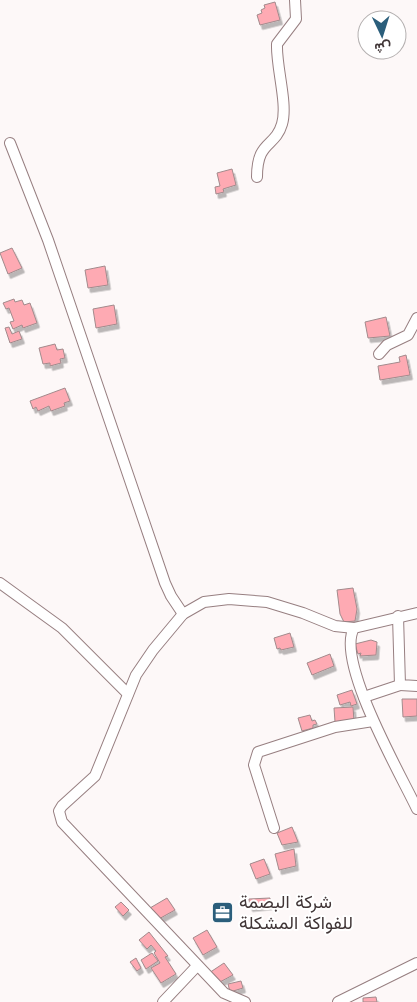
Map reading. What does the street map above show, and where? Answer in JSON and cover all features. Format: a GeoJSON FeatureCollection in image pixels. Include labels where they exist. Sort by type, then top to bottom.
{"type":"FeatureCollection","features":[{"type":"Feature","properties":{"kind":"street"},"geometry":{"type":"LineString","coordinates":[[256,177],[257,160],[263,148],[276,135],[282,125],[284,113],[276,44],[296,19],[295,0]]}},
{"type":"Feature","properties":{"kind":"street"},"geometry":{"type":"LineString","coordinates":[[10,143],[48,240],[165,583],[183,614]]}},
{"type":"Feature","properties":{"kind":"street"},"geometry":{"type":"LineString","coordinates":[[379,354],[388,346],[408,335],[417,318]]}},
{"type":"Feature","properties":{"kind":"street"},"geometry":{"type":"LineString","coordinates":[[0,583],[62,628],[128,694]]}},
{"type":"Feature","properties":{"kind":"street"},"geometry":{"type":"LineString","coordinates":[[245,1002],[224,993],[62,822],[60,816],[62,806],[85,786],[100,767],[136,675],[153,650],[183,614],[204,602],[238,600],[267,602],[303,613],[335,626],[354,628],[417,613]]}},
{"type":"Feature","properties":{"kind":"street"},"geometry":{"type":"LineString","coordinates":[[398,616],[400,684]]}},
{"type":"Feature","properties":{"kind":"street"},"geometry":{"type":"LineString","coordinates":[[354,628],[350,635],[350,643],[364,697],[373,721],[417,809]]}},
{"type":"Feature","properties":{"kind":"street"},"geometry":{"type":"LineString","coordinates":[[364,697],[400,684],[417,686]]}},
{"type":"Feature","properties":{"kind":"street"},"geometry":{"type":"LineString","coordinates":[[274,828],[254,765],[258,752],[335,727],[373,721]]}},
{"type":"Feature","properties":{"kind":"street"},"geometry":{"type":"LineString","coordinates":[[338,1002],[417,963]]}},
{"type":"Feature","properties":{"kind":"street"},"geometry":{"type":"LineString","coordinates":[[163,1002],[197,966]]}},
{"type":"Feature","properties":{"kind":"building"},"geometry":{"type":"Polygon","coordinates":[[[275,2],[280,20],[260,25],[257,15],[262,13],[261,10],[265,8],[264,5],[275,2]]]}},
{"type":"Feature","properties":{"kind":"building"},"geometry":{"type":"Polygon","coordinates":[[[232,169],[236,185],[223,189],[224,192],[216,194],[215,187],[220,186],[217,173],[232,169]]]}},
{"type":"Feature","properties":{"kind":"building"},"geometry":{"type":"Polygon","coordinates":[[[12,248],[22,268],[8,274],[0,253],[12,248]]]}},
{"type":"Feature","properties":{"kind":"building"},"geometry":{"type":"Polygon","coordinates":[[[105,266],[108,285],[88,288],[85,270],[105,266]]]}},
{"type":"Feature","properties":{"kind":"building"},"geometry":{"type":"Polygon","coordinates":[[[14,299],[15,302],[22,300],[24,305],[30,303],[37,323],[23,328],[22,325],[13,329],[10,322],[14,321],[9,308],[6,309],[3,303],[14,299]]]}},
{"type":"Feature","properties":{"kind":"building"},"geometry":{"type":"Polygon","coordinates":[[[114,305],[117,324],[96,328],[93,309],[114,305]]]}},
{"type":"Feature","properties":{"kind":"building"},"geometry":{"type":"Polygon","coordinates":[[[386,317],[390,336],[368,338],[365,322],[386,317]]]}},
{"type":"Feature","properties":{"kind":"building"},"geometry":{"type":"Polygon","coordinates":[[[9,327],[12,334],[19,331],[22,339],[10,343],[5,328],[9,327]]]}},
{"type":"Feature","properties":{"kind":"building"},"geometry":{"type":"Polygon","coordinates":[[[55,344],[57,350],[63,349],[65,358],[60,359],[61,363],[50,366],[50,363],[43,364],[39,348],[55,344]]]}},
{"type":"Feature","properties":{"kind":"building"},"geometry":{"type":"Polygon","coordinates":[[[406,355],[410,375],[380,380],[378,366],[400,362],[399,357],[406,355]]]}},
{"type":"Feature","properties":{"kind":"building"},"geometry":{"type":"Polygon","coordinates":[[[65,388],[70,401],[64,403],[65,406],[51,411],[49,406],[38,411],[36,407],[33,409],[30,401],[65,388]]]}},
{"type":"Feature","properties":{"kind":"building"},"geometry":{"type":"Polygon","coordinates":[[[353,588],[357,609],[355,621],[344,622],[340,614],[337,590],[353,588]]]}},
{"type":"Feature","properties":{"kind":"building"},"geometry":{"type":"Polygon","coordinates":[[[290,633],[294,647],[277,649],[274,638],[290,633]]]}},
{"type":"Feature","properties":{"kind":"building"},"geometry":{"type":"Polygon","coordinates":[[[371,640],[377,642],[376,655],[360,656],[361,653],[358,654],[355,644],[371,640]]]}},
{"type":"Feature","properties":{"kind":"building"},"geometry":{"type":"Polygon","coordinates":[[[330,654],[334,666],[312,675],[307,663],[330,654]]]}},
{"type":"Feature","properties":{"kind":"building"},"geometry":{"type":"Polygon","coordinates":[[[352,690],[357,704],[351,706],[350,702],[340,705],[337,695],[352,690]]]}},
{"type":"Feature","properties":{"kind":"building"},"geometry":{"type":"Polygon","coordinates":[[[402,699],[417,699],[417,716],[403,717],[402,699]]]}},
{"type":"Feature","properties":{"kind":"building"},"geometry":{"type":"Polygon","coordinates":[[[353,707],[354,721],[335,722],[334,708],[353,707]]]}},
{"type":"Feature","properties":{"kind":"building"},"geometry":{"type":"Polygon","coordinates":[[[310,715],[312,721],[315,720],[317,724],[313,725],[313,728],[302,731],[298,718],[310,715]]]}},
{"type":"Feature","properties":{"kind":"building"},"geometry":{"type":"Polygon","coordinates":[[[292,827],[298,842],[282,845],[277,833],[292,827]]]}},
{"type":"Feature","properties":{"kind":"building"},"geometry":{"type":"Polygon","coordinates":[[[294,849],[296,866],[279,870],[275,854],[294,849]]]}},
{"type":"Feature","properties":{"kind":"building"},"geometry":{"type":"Polygon","coordinates":[[[264,859],[270,874],[256,879],[250,864],[264,859]]]}},
{"type":"Feature","properties":{"kind":"building"},"geometry":{"type":"Polygon","coordinates":[[[167,898],[175,910],[157,920],[150,908],[167,898]]]}},
{"type":"Feature","properties":{"kind":"building"},"geometry":{"type":"Polygon","coordinates":[[[270,898],[270,905],[250,907],[249,899],[270,898]]]}},
{"type":"Feature","properties":{"kind":"building"},"geometry":{"type":"Polygon","coordinates":[[[121,902],[129,910],[123,916],[115,907],[121,902]]]}},
{"type":"Feature","properties":{"kind":"building"},"geometry":{"type":"Polygon","coordinates":[[[207,930],[217,947],[203,955],[193,938],[207,930]]]}},
{"type":"Feature","properties":{"kind":"building"},"geometry":{"type":"Polygon","coordinates":[[[149,932],[168,956],[165,957],[176,974],[161,983],[151,968],[160,963],[154,953],[156,951],[151,945],[147,949],[139,940],[149,932]]]}},
{"type":"Feature","properties":{"kind":"building"},"geometry":{"type":"Polygon","coordinates":[[[152,953],[158,961],[146,969],[141,960],[152,953]]]}},
{"type":"Feature","properties":{"kind":"building"},"geometry":{"type":"Polygon","coordinates":[[[136,958],[141,968],[137,971],[130,962],[136,958]]]}},
{"type":"Feature","properties":{"kind":"building"},"geometry":{"type":"Polygon","coordinates":[[[224,963],[233,975],[218,983],[209,973],[224,963]]]}},
{"type":"Feature","properties":{"kind":"building"},"geometry":{"type":"Polygon","coordinates":[[[241,981],[243,988],[230,992],[228,984],[241,981]]]}},
{"type":"Feature","properties":{"kind":"building"},"geometry":{"type":"Polygon","coordinates":[[[376,997],[377,1002],[363,1002],[363,998],[376,997]]]}},
{"type":"Feature","properties":{"kind":"place","name":"شركة البصمة للفواكة المشكلة"},"geometry":{"type":"Point","coordinates":[223,912]}}]}
